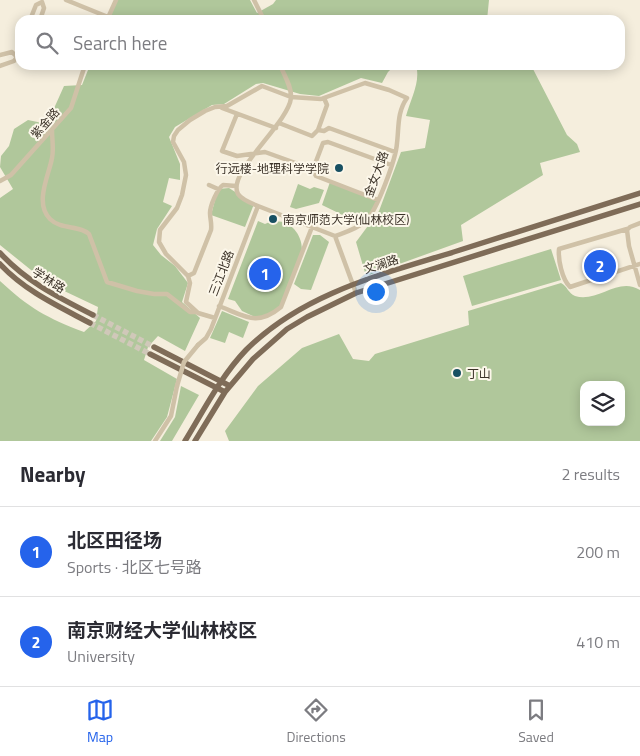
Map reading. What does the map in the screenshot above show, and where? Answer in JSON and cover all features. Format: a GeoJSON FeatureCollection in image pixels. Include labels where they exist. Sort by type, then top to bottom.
{"type":"FeatureCollection","features":[{"type":"Feature","properties":{"kind":"main road","name":"文澜路"},"geometry":{"type":"LineString","coordinates":[[185,441],[222,381],[246,351],[302,308],[353,284],[640,193]]}},
{"type":"Feature","properties":{"kind":"main road","name":"文澜路"},"geometry":{"type":"LineString","coordinates":[[195,441],[225,392],[253,359],[307,317],[356,294],[640,204]]}},
{"type":"Feature","properties":{"kind":"main road","name":"学林路"},"geometry":{"type":"LineString","coordinates":[[0,253],[10,264],[35,284],[93,315]]}},
{"type":"Feature","properties":{"kind":"main road","name":"学林路"},"geometry":{"type":"LineString","coordinates":[[0,264],[24,286],[90,323]]}},
{"type":"Feature","properties":{"kind":"main road"},"geometry":{"type":"LineString","coordinates":[[154,346],[230,386]]}},
{"type":"Feature","properties":{"kind":"main road"},"geometry":{"type":"LineString","coordinates":[[150,354],[225,392]]}},
{"type":"Feature","properties":{"kind":"street"},"geometry":{"type":"LineString","coordinates":[[66,0],[100,15]]}},
{"type":"Feature","properties":{"kind":"street"},"geometry":{"type":"LineString","coordinates":[[108,15],[116,0]]}},
{"type":"Feature","properties":{"kind":"street"},"geometry":{"type":"LineString","coordinates":[[254,0],[261,15]]}},
{"type":"Feature","properties":{"kind":"street"},"geometry":{"type":"LineString","coordinates":[[32,15],[36,5],[42,1],[44,8],[42,15]]}},
{"type":"Feature","properties":{"kind":"street"},"geometry":{"type":"LineString","coordinates":[[257,7],[263,3]]}},
{"type":"Feature","properties":{"kind":"street"},"geometry":{"type":"LineString","coordinates":[[0,55],[15,53]]}},
{"type":"Feature","properties":{"kind":"street"},"geometry":{"type":"LineString","coordinates":[[0,66],[15,59]]}},
{"type":"Feature","properties":{"kind":"street","name":"紫金路"},"geometry":{"type":"LineString","coordinates":[[0,181],[11,175],[71,108],[83,70]]}},
{"type":"Feature","properties":{"kind":"street"},"geometry":{"type":"LineString","coordinates":[[282,70],[290,87],[291,97],[286,112],[276,128],[244,167],[236,186],[238,194],[258,206],[335,236],[356,294]]}},
{"type":"Feature","properties":{"kind":"street","name":"金女大路"},"geometry":{"type":"LineString","coordinates":[[324,98],[365,82],[407,98],[402,106],[398,120],[395,152],[372,213],[367,220],[350,231],[335,236]]}},
{"type":"Feature","properties":{"kind":"street"},"geometry":{"type":"LineString","coordinates":[[198,312],[186,302],[190,283],[188,276],[166,254],[159,242],[160,230],[177,208],[186,175],[184,162],[174,142],[174,136],[190,120],[205,111],[227,106],[262,86],[291,97],[306,99],[324,98],[327,105],[318,130],[312,136],[279,123]]}},
{"type":"Feature","properties":{"kind":"street"},"geometry":{"type":"LineString","coordinates":[[218,107],[276,128]]}},
{"type":"Feature","properties":{"kind":"street"},"geometry":{"type":"LineString","coordinates":[[237,114],[222,151],[237,156],[265,152],[301,165]]}},
{"type":"Feature","properties":{"kind":"street"},"geometry":{"type":"LineString","coordinates":[[318,130],[324,131],[329,128],[395,152]]}},
{"type":"Feature","properties":{"kind":"street"},"geometry":{"type":"LineString","coordinates":[[52,130],[53,157],[43,191],[44,208],[49,218],[59,225],[86,230],[90,234],[107,282],[137,291],[167,294],[190,312],[198,312],[215,318]]}},
{"type":"Feature","properties":{"kind":"street"},"geometry":{"type":"LineString","coordinates":[[378,200],[316,176],[314,172],[316,160],[323,144],[328,142],[391,165]]}},
{"type":"Feature","properties":{"kind":"street"},"geometry":{"type":"LineString","coordinates":[[209,185],[218,188]]}},
{"type":"Feature","properties":{"kind":"street"},"geometry":{"type":"LineString","coordinates":[[188,276],[194,273],[209,235],[212,223],[210,213],[218,188],[223,185],[236,186]]}},
{"type":"Feature","properties":{"kind":"street","name":"三江北路"},"geometry":{"type":"LineString","coordinates":[[184,362],[206,338],[258,206]]}},
{"type":"Feature","properties":{"kind":"street"},"geometry":{"type":"LineString","coordinates":[[637,265],[570,287],[565,282],[559,248],[627,229],[640,223]]}},
{"type":"Feature","properties":{"kind":"street"},"geometry":{"type":"LineString","coordinates":[[220,306],[254,320],[263,319],[282,307],[312,227]]}},
{"type":"Feature","properties":{"kind":"street"},"geometry":{"type":"LineString","coordinates":[[627,229],[629,246],[637,265],[640,285]]}},
{"type":"Feature","properties":{"kind":"street"},"geometry":{"type":"LineString","coordinates":[[155,441],[171,416],[184,362]]}},
{"type":"Feature","properties":{"kind":"green space"},"geometry":{"type":"Polygon","coordinates":[[[116,0],[250,0],[257,13],[273,4],[276,0],[489,0],[488,15],[110,15],[116,0]]]}},
{"type":"Feature","properties":{"kind":"green space"},"geometry":{"type":"Polygon","coordinates":[[[88,70],[390,70],[382,83],[361,78],[319,96],[300,94],[263,83],[256,84],[224,104],[212,105],[175,127],[169,137],[180,164],[180,180],[169,178],[163,202],[172,206],[157,229],[153,245],[161,255],[175,266],[188,283],[182,302],[200,318],[185,351],[158,336],[148,347],[144,360],[177,379],[167,417],[151,441],[0,441],[0,281],[30,305],[49,317],[71,327],[84,332],[96,321],[98,307],[60,289],[31,270],[0,245],[0,198],[13,189],[0,167],[1,156],[9,146],[14,129],[28,120],[47,124],[64,86],[82,85],[88,70]]]}},
{"type":"Feature","properties":{"kind":"green space"},"geometry":{"type":"Polygon","coordinates":[[[417,70],[534,70],[567,135],[577,144],[580,152],[540,163],[543,175],[461,225],[463,241],[366,276],[356,242],[379,211],[401,152],[425,148],[430,120],[406,116],[417,70]]]}},
{"type":"Feature","properties":{"kind":"green space"},"geometry":{"type":"Polygon","coordinates":[[[330,182],[378,200],[372,213],[361,224],[322,205],[330,182]]]}},
{"type":"Feature","properties":{"kind":"green space"},"geometry":{"type":"Polygon","coordinates":[[[298,184],[310,189],[314,187],[324,190],[319,203],[296,209],[290,207],[298,184]]]}},
{"type":"Feature","properties":{"kind":"green space"},"geometry":{"type":"Polygon","coordinates":[[[229,188],[254,204],[245,227],[211,215],[218,189],[229,188]]]}},
{"type":"Feature","properties":{"kind":"green space"},"geometry":{"type":"Polygon","coordinates":[[[258,221],[265,224],[279,221],[291,226],[299,236],[302,250],[280,307],[268,315],[255,317],[242,311],[235,301],[228,299],[258,221]]]}},
{"type":"Feature","properties":{"kind":"green space"},"geometry":{"type":"Polygon","coordinates":[[[313,235],[320,235],[329,242],[311,290],[301,289],[294,284],[313,235]]]}},
{"type":"Feature","properties":{"kind":"green space"},"geometry":{"type":"Polygon","coordinates":[[[551,249],[561,280],[472,306],[463,276],[551,249]]]}},
{"type":"Feature","properties":{"kind":"green space","name":"丁山"},"geometry":{"type":"Polygon","coordinates":[[[561,283],[573,295],[583,297],[624,286],[640,290],[640,441],[229,441],[225,431],[258,386],[302,348],[339,334],[353,359],[369,361],[375,354],[469,325],[468,311],[561,283]]]}},
{"type":"Feature","properties":{"kind":"green space"},"geometry":{"type":"Polygon","coordinates":[[[222,311],[249,322],[243,338],[229,332],[225,343],[210,338],[222,311]]]}},
{"type":"Feature","properties":{"kind":"green space"},"geometry":{"type":"Polygon","coordinates":[[[181,386],[199,395],[172,441],[160,441],[175,417],[181,386]]]}},
{"type":"Feature","properties":{"kind":"tunnel"},"geometry":{"type":"LineString","coordinates":[[93,315],[154,347]]}},
{"type":"Feature","properties":{"kind":"tunnel"},"geometry":{"type":"LineString","coordinates":[[90,323],[150,354]]}},
{"type":"Feature","properties":{"kind":"place","name":"行远楼-地理科学学院"},"geometry":{"type":"Point","coordinates":[339,168]}},
{"type":"Feature","properties":{"kind":"place","name":"南京师范大学(仙林校区)"},"geometry":{"type":"Point","coordinates":[273,219]}},
{"type":"Feature","properties":{"kind":"place","name":"南京财经大学仙林校区"},"geometry":{"type":"Point","coordinates":[600,266]}},
{"type":"Feature","properties":{"kind":"place","name":"北区田径场"},"geometry":{"type":"Point","coordinates":[265,274]}},
{"type":"Feature","properties":{"kind":"place","name":"丁山"},"geometry":{"type":"Point","coordinates":[457,373]}}]}
